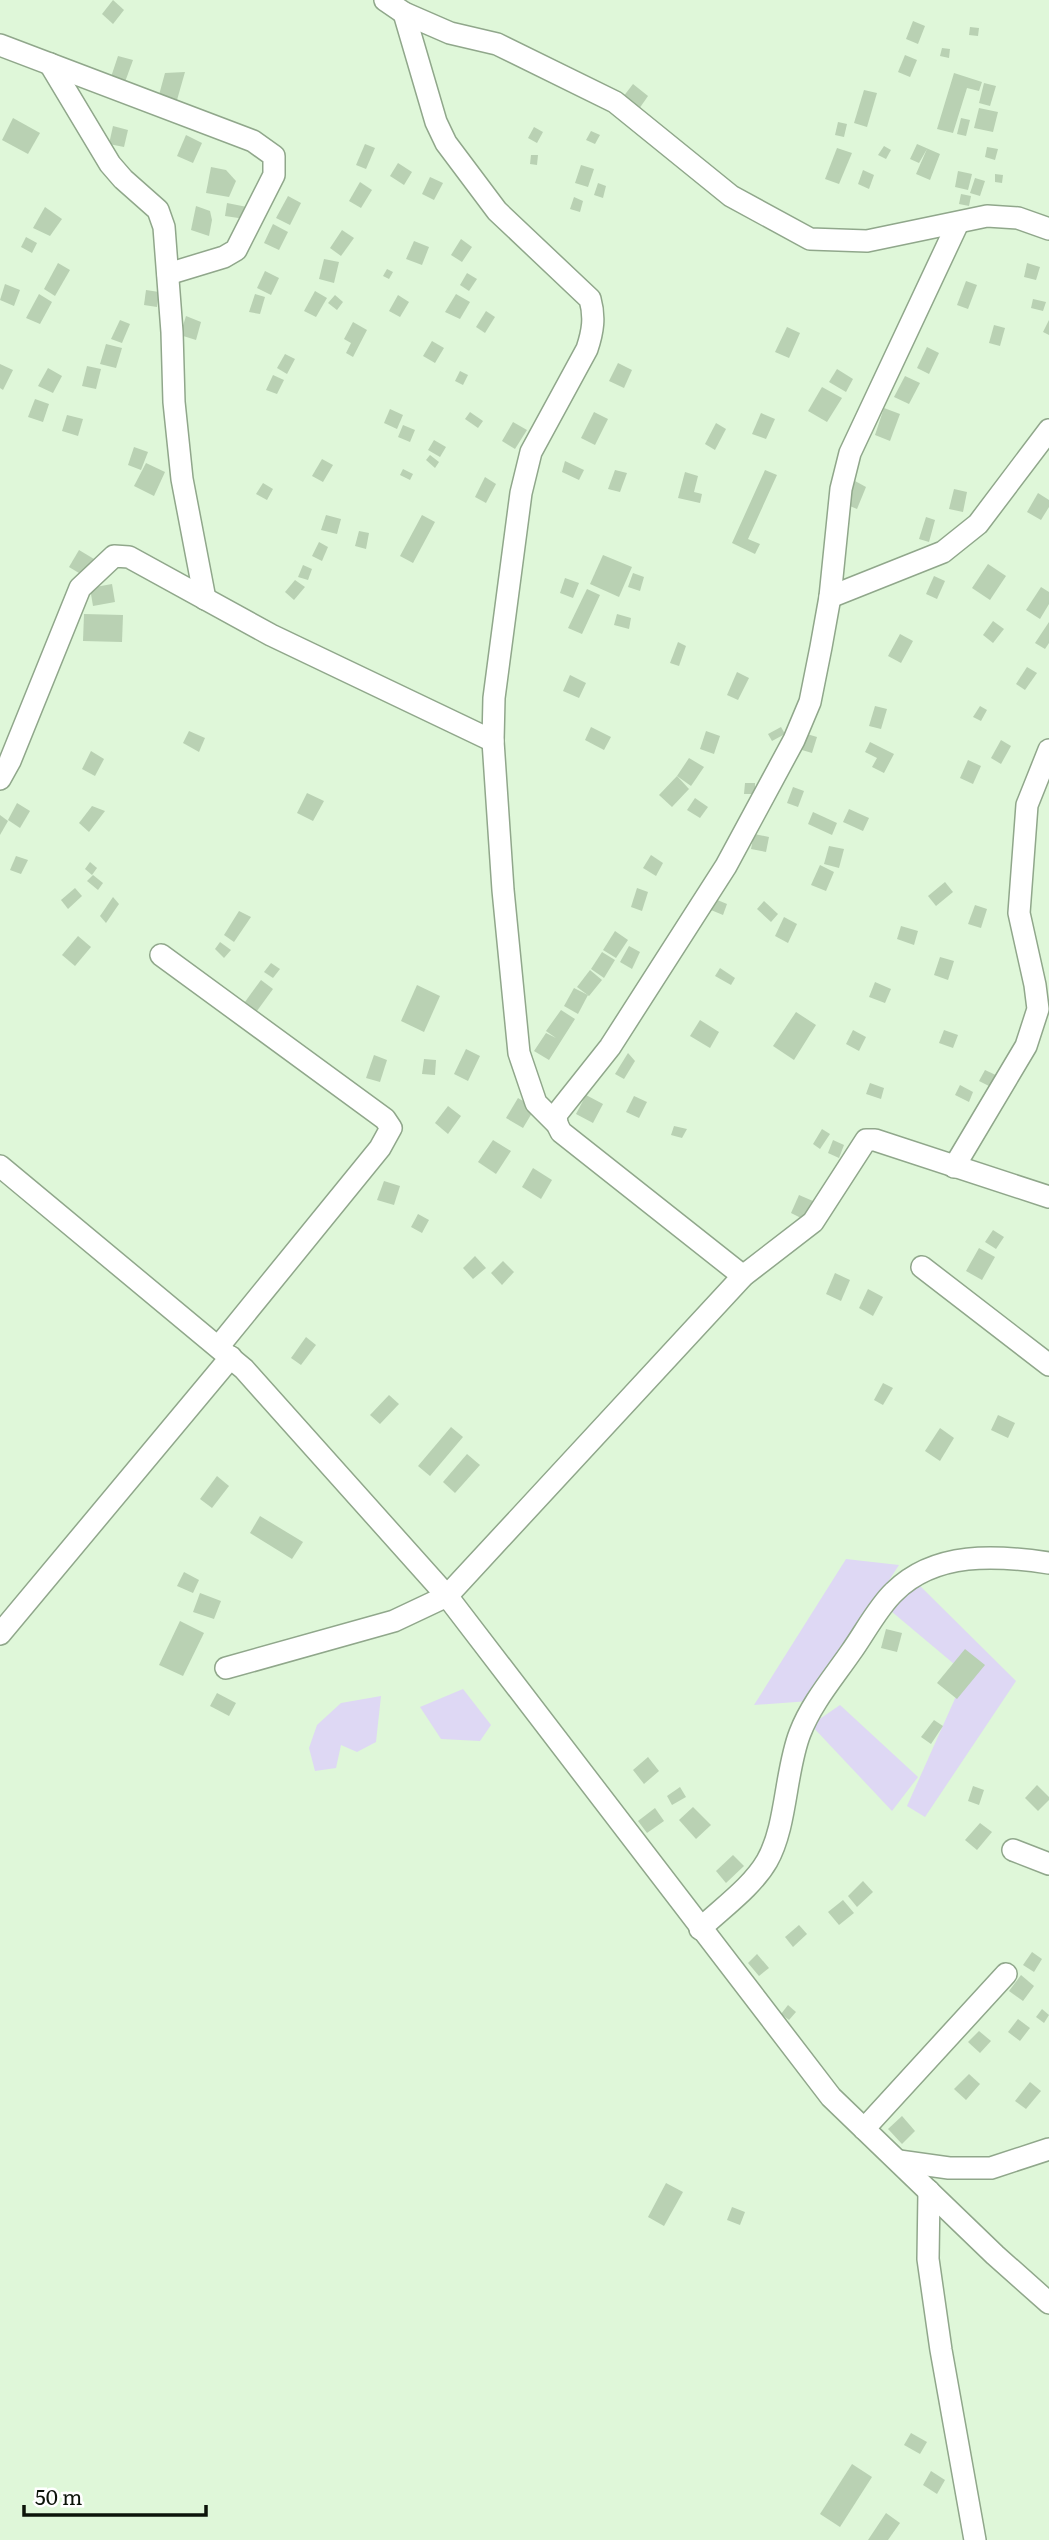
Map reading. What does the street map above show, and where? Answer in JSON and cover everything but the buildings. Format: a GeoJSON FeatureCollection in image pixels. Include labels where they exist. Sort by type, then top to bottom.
{"type":"FeatureCollection","features":[{"type":"Feature","properties":{"kind":"street"},"geometry":{"type":"LineString","coordinates":[[385,0],[404,13],[450,33],[497,44],[615,102],[731,196],[810,239],[867,241],[987,216],[1018,218],[1049,229]]}},
{"type":"Feature","properties":{"kind":"street"},"geometry":{"type":"LineString","coordinates":[[404,13],[436,122],[446,143],[497,211],[590,299],[594,313],[587,349],[531,452],[521,493],[494,698],[493,741],[503,890],[519,1053],[536,1103],[557,1124],[561,1132],[743,1276]]}},
{"type":"Feature","properties":{"kind":"street"},"geometry":{"type":"LineString","coordinates":[[0,45],[253,141],[274,156],[274,175],[236,250],[223,257],[168,274]]}},
{"type":"Feature","properties":{"kind":"street"},"geometry":{"type":"LineString","coordinates":[[50,64],[110,164],[158,209],[164,227],[174,402],[182,479],[205,599]]}},
{"type":"Feature","properties":{"kind":"street"},"geometry":{"type":"LineString","coordinates":[[557,1124],[556,1115],[610,1047],[726,866],[794,740],[810,702],[830,597],[841,489],[850,453],[958,223]]}},
{"type":"Feature","properties":{"kind":"street"},"geometry":{"type":"LineString","coordinates":[[830,597],[943,552],[978,524],[1049,430]]}},
{"type":"Feature","properties":{"kind":"street"},"geometry":{"type":"LineString","coordinates":[[0,779],[10,761],[80,588],[114,556],[129,557],[271,635],[493,741]]}},
{"type":"Feature","properties":{"kind":"street"},"geometry":{"type":"LineString","coordinates":[[954,1167],[1026,1046],[1038,1009],[1019,913],[1027,805],[1049,750]]}},
{"type":"Feature","properties":{"kind":"street"},"geometry":{"type":"LineString","coordinates":[[0,1634],[225,1352],[380,1149],[391,1128],[385,1119],[161,955]]}},
{"type":"Feature","properties":{"kind":"street"},"geometry":{"type":"LineString","coordinates":[[226,1668],[394,1621],[447,1596],[743,1276],[813,1222],[866,1140],[875,1140],[1049,1197]]}},
{"type":"Feature","properties":{"kind":"street"},"geometry":{"type":"LineString","coordinates":[[0,1166],[225,1352],[447,1596],[831,2097],[995,2255],[1049,2303]]}},
{"type":"Feature","properties":{"kind":"street"},"geometry":{"type":"LineString","coordinates":[[922,1267],[1049,1365]]}},
{"type":"Feature","properties":{"kind":"street"},"geometry":{"type":"LineString","coordinates":[[700,1929],[758,1874],[769,1859],[799,1734],[810,1711],[893,1592],[919,1573],[954,1560],[1009,1556],[1049,1563]]}},
{"type":"Feature","properties":{"kind":"street"},"geometry":{"type":"LineString","coordinates":[[1013,1850],[1049,1864]]}},
{"type":"Feature","properties":{"kind":"street"},"geometry":{"type":"LineString","coordinates":[[864,2129],[1006,1974]]}},
{"type":"Feature","properties":{"kind":"street"},"geometry":{"type":"LineString","coordinates":[[899,2161],[949,2168],[991,2168],[1049,2149]]}},
{"type":"Feature","properties":{"kind":"street"},"geometry":{"type":"LineString","coordinates":[[929,2191],[928,2259],[941,2350],[975,2540]]}},
{"type":"Feature","properties":{"kind":"shaded area"},"geometry":{"type":"Polygon","coordinates":[[[846,1559],[899,1565],[810,1701],[754,1705],[846,1559]]]}},
{"type":"Feature","properties":{"kind":"shaded area"},"geometry":{"type":"Polygon","coordinates":[[[911,1577],[1016,1681],[925,1817],[907,1806],[966,1674],[885,1606],[911,1577]]]}},
{"type":"Feature","properties":{"kind":"shaded area"},"geometry":{"type":"Polygon","coordinates":[[[463,1689],[491,1725],[480,1741],[441,1739],[420,1707],[463,1689]]]}},
{"type":"Feature","properties":{"kind":"shaded area"},"geometry":{"type":"Polygon","coordinates":[[[381,1696],[376,1742],[357,1752],[341,1745],[336,1768],[315,1771],[309,1748],[317,1725],[341,1703],[381,1696]]]}},
{"type":"Feature","properties":{"kind":"shaded area"},"geometry":{"type":"Polygon","coordinates":[[[840,1705],[918,1777],[892,1811],[811,1725],[840,1705]]]}}]}
